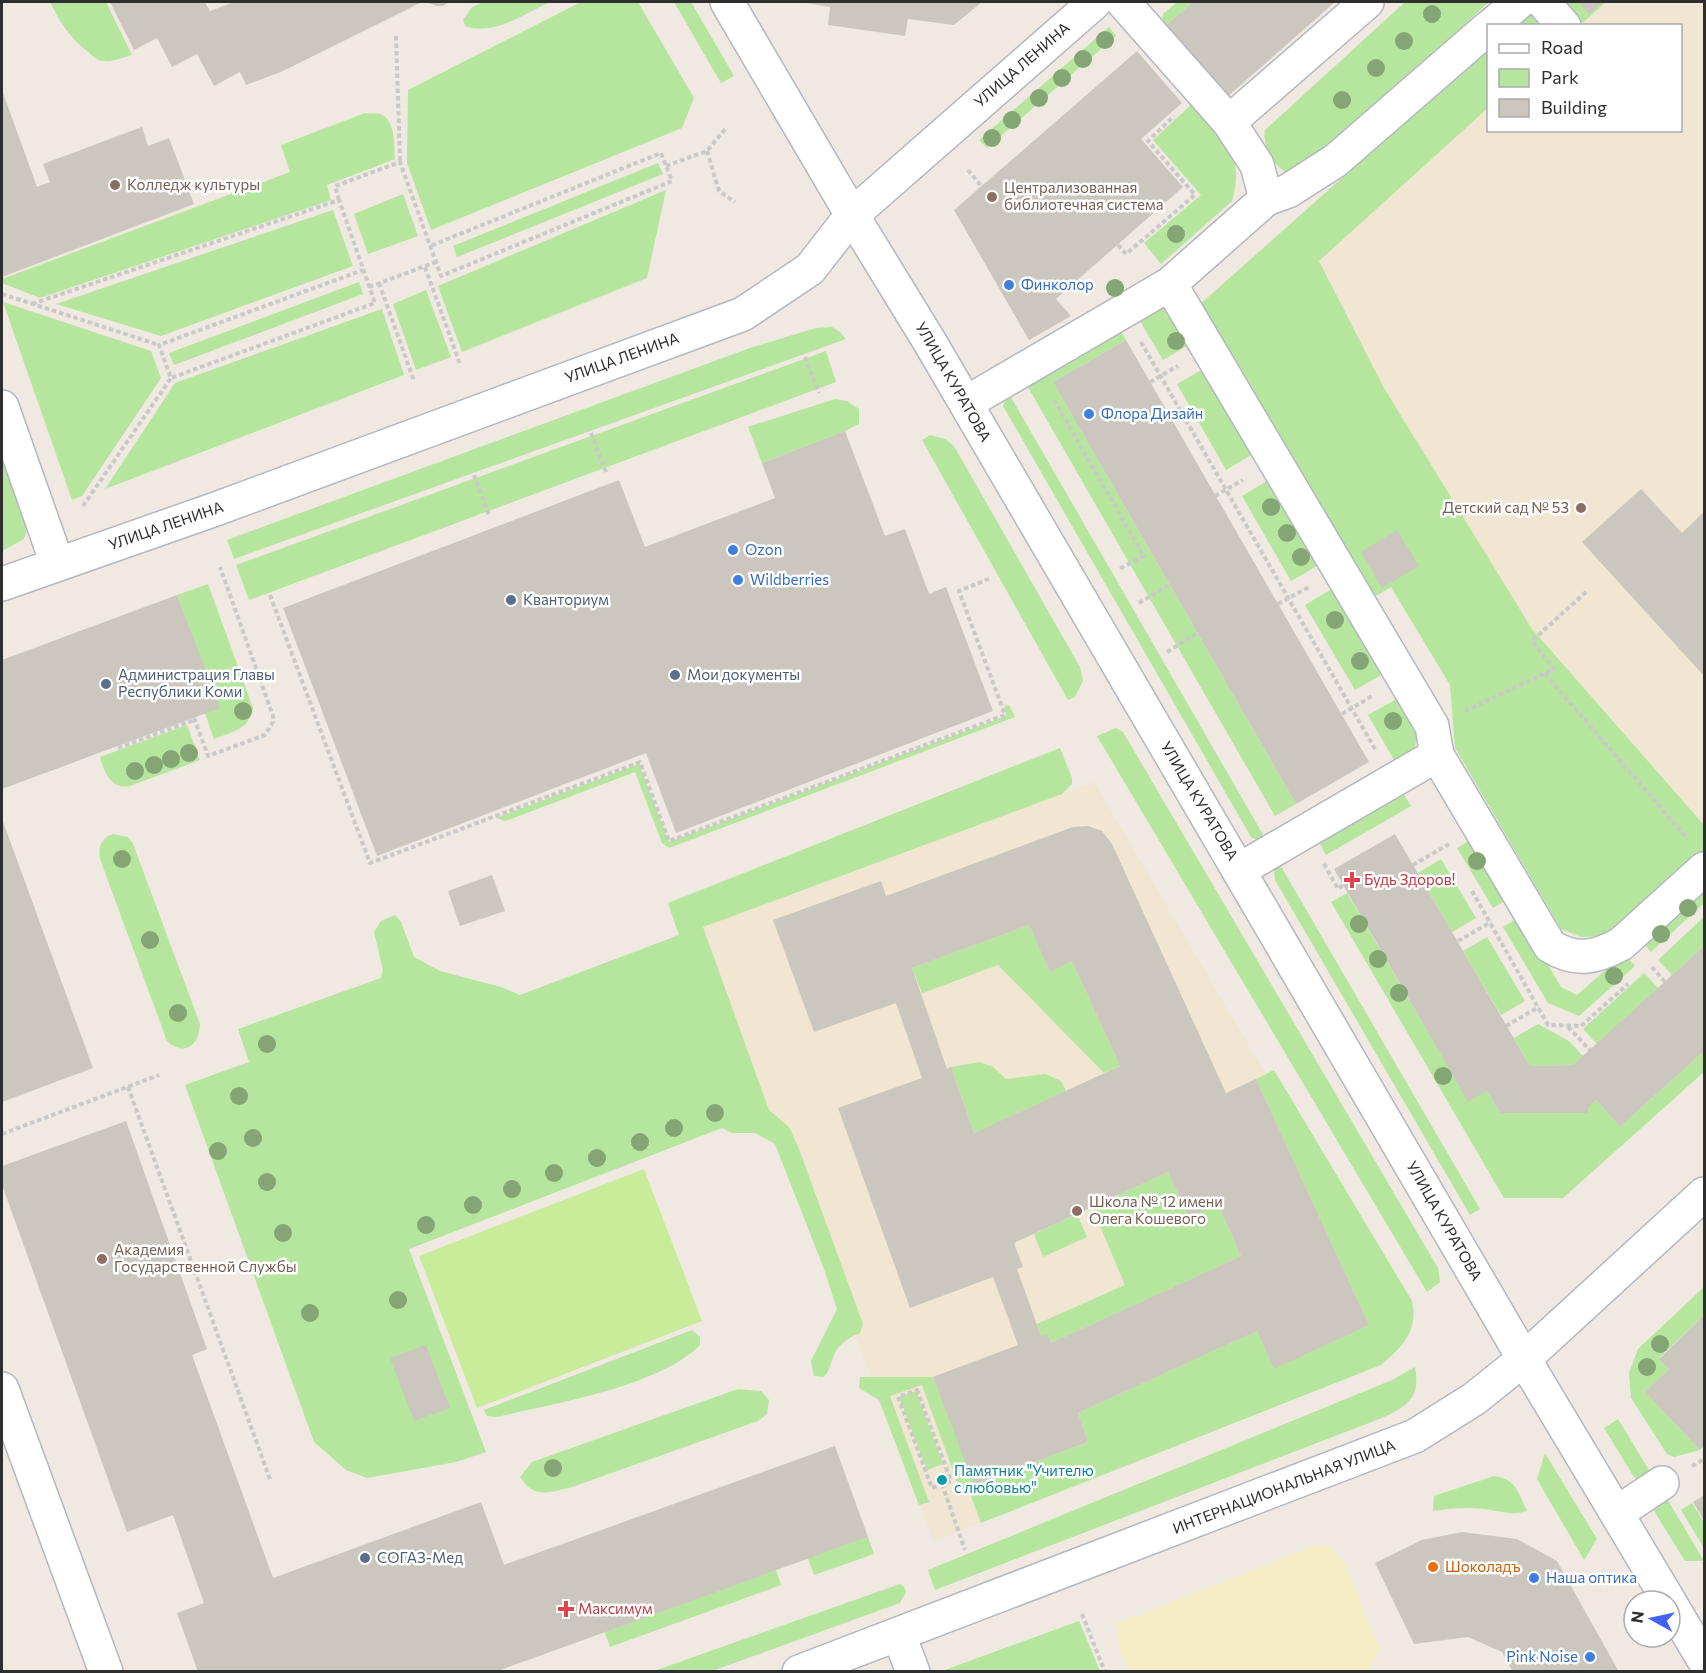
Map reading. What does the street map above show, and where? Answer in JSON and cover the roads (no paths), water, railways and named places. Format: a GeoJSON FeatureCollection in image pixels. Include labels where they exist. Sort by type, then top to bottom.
{"type":"FeatureCollection","features":[{"type":"Feature","properties":{"kind":"street","name":"УЛИЦА КУРАТОВА"},"geometry":{"type":"LineString","coordinates":[[727,2],[966,403],[1524,1359],[1662,1589]]}},
{"type":"Feature","properties":{"kind":"street","name":"УЛИЦА ЛЕНИНА"},"geometry":{"type":"LineString","coordinates":[[2,584],[213,510],[743,314],[810,269],[852,215],[1095,2]]}},
{"type":"Feature","properties":{"kind":"street"},"geometry":{"type":"LineString","coordinates":[[1123,2],[1229,122],[1257,165],[1266,199]]}},
{"type":"Feature","properties":{"kind":"street"},"geometry":{"type":"LineString","coordinates":[[1229,122],[1367,2]]}},
{"type":"Feature","properties":{"kind":"street"},"geometry":{"type":"LineString","coordinates":[[1493,24],[1519,2]]}},
{"type":"Feature","properties":{"kind":"street"},"geometry":{"type":"LineString","coordinates":[[1543,2],[1562,24]]}},
{"type":"Feature","properties":{"kind":"street"},"geometry":{"type":"LineString","coordinates":[[966,403],[1170,284],[1266,199],[1298,185],[1335,161],[1487,30]]}},
{"type":"Feature","properties":{"kind":"street"},"geometry":{"type":"LineString","coordinates":[[1170,284],[1434,740],[1550,946],[1564,955],[1593,956],[1621,944],[1699,857]]}},
{"type":"Feature","properties":{"kind":"street"},"geometry":{"type":"LineString","coordinates":[[2,407],[57,563]]}},
{"type":"Feature","properties":{"kind":"street"},"geometry":{"type":"LineString","coordinates":[[1239,870],[1434,740]]}},
{"type":"Feature","properties":{"kind":"street","name":"ИНТЕРНАЦИОНАЛЬНАЯ УЛИЦА"},"geometry":{"type":"LineString","coordinates":[[799,1671],[899,1635],[929,1609],[1415,1436],[1474,1399],[1524,1359],[1704,1194]]}},
{"type":"Feature","properties":{"kind":"street"},"geometry":{"type":"LineString","coordinates":[[2,1389],[106,1671]]}},
{"type":"Feature","properties":{"kind":"street"},"geometry":{"type":"LineString","coordinates":[[1617,1513],[1662,1483]]}},
{"type":"Feature","properties":{"kind":"street","name":"УЛИЦА КУРАТОВА"},"geometry":{"type":"LineString","coordinates":[[1682,1622],[1704,1660]]}},
{"type":"Feature","properties":{"kind":"street"},"geometry":{"type":"LineString","coordinates":[[899,1635],[913,1671]]}},
{"type":"Feature","properties":{"kind":"place","name":"Колледж культуры"},"geometry":{"type":"Point","coordinates":[115,185]}},
{"type":"Feature","properties":{"kind":"place","name":"Централизованная библиотечная система"},"geometry":{"type":"Point","coordinates":[992,197]}},
{"type":"Feature","properties":{"kind":"place","name":"Финколор"},"geometry":{"type":"Point","coordinates":[1009,285]}},
{"type":"Feature","properties":{"kind":"place","name":"Флора Дизайн"},"geometry":{"type":"Point","coordinates":[1089,414]}},
{"type":"Feature","properties":{"kind":"place","name":"Детский сад № 53"},"geometry":{"type":"Point","coordinates":[1581,508]}},
{"type":"Feature","properties":{"kind":"place","name":"Ozon"},"geometry":{"type":"Point","coordinates":[733,550]}},
{"type":"Feature","properties":{"kind":"place","name":"Wildberries"},"geometry":{"type":"Point","coordinates":[738,580]}},
{"type":"Feature","properties":{"kind":"place","name":"Кванториум"},"geometry":{"type":"Point","coordinates":[511,600]}},
{"type":"Feature","properties":{"kind":"place","name":"Мои документы"},"geometry":{"type":"Point","coordinates":[675,675]}},
{"type":"Feature","properties":{"kind":"place","name":"Администрация Главы Республики Коми"},"geometry":{"type":"Point","coordinates":[106,684]}},
{"type":"Feature","properties":{"kind":"place","name":"Будь Здоров!"},"geometry":{"type":"Point","coordinates":[1352,880]}},
{"type":"Feature","properties":{"kind":"place","name":"Школа № 12 имени Олега Кошевого"},"geometry":{"type":"Point","coordinates":[1077,1211]}},
{"type":"Feature","properties":{"kind":"place","name":"Академия Государственной Службы"},"geometry":{"type":"Point","coordinates":[102,1259]}},
{"type":"Feature","properties":{"kind":"place","name":"Памятник \"Учителю с любовью\""},"geometry":{"type":"Point","coordinates":[942,1480]}},
{"type":"Feature","properties":{"kind":"place","name":"СОГАЗ-Мед"},"geometry":{"type":"Point","coordinates":[365,1558]}},
{"type":"Feature","properties":{"kind":"place","name":"Шоколадъ"},"geometry":{"type":"Point","coordinates":[1433,1567]}},
{"type":"Feature","properties":{"kind":"place","name":"Наша оптика"},"geometry":{"type":"Point","coordinates":[1534,1578]}},
{"type":"Feature","properties":{"kind":"place","name":"Максимум"},"geometry":{"type":"Point","coordinates":[566,1609]}},
{"type":"Feature","properties":{"kind":"place","name":"Pink Noise"},"geometry":{"type":"Point","coordinates":[1590,1657]}}]}
